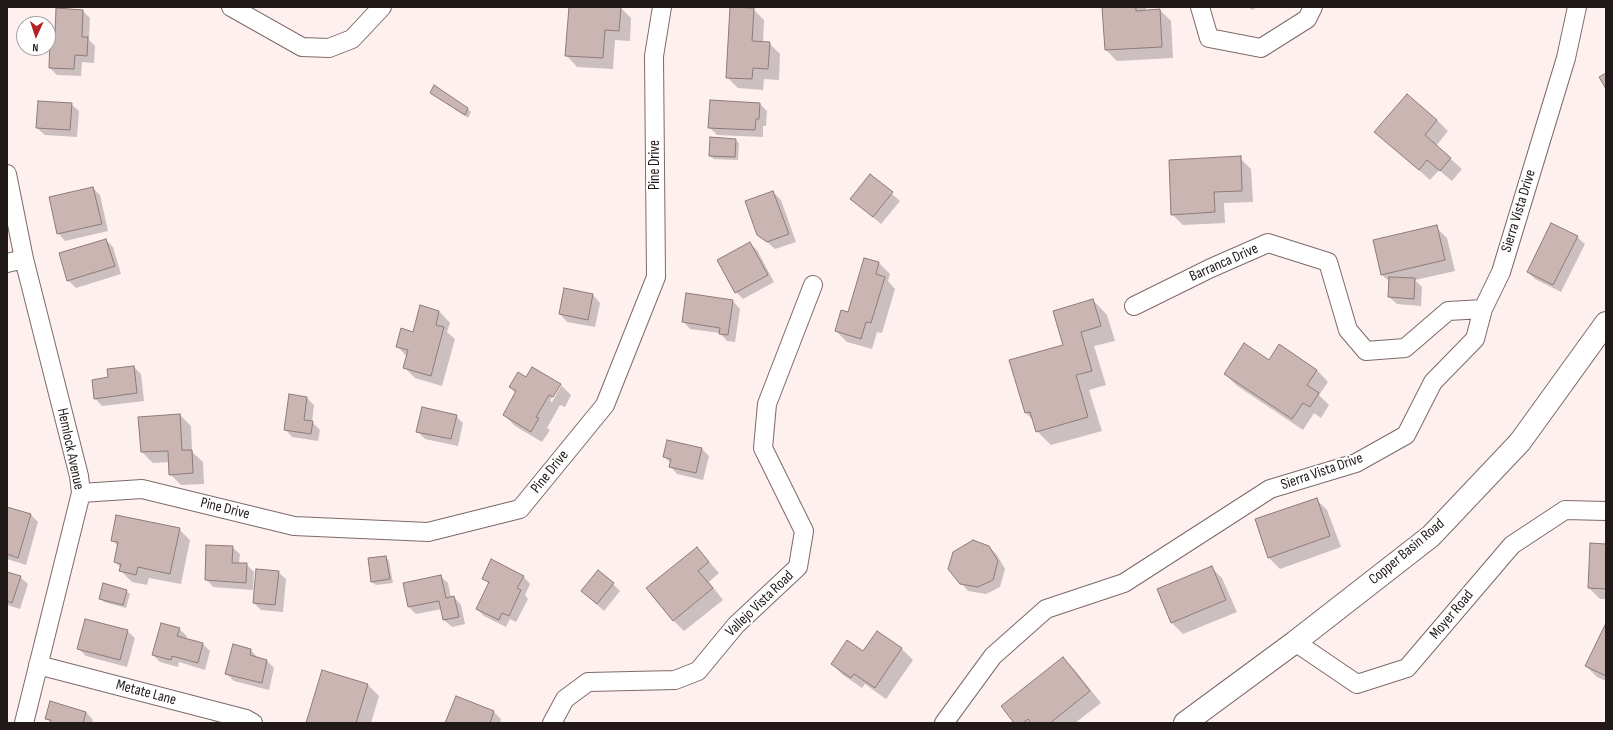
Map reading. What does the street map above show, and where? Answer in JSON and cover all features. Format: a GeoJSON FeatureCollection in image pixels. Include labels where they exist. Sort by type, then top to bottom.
{"type":"FeatureCollection","features":[{"type":"Feature","properties":{"kind":"street"},"geometry":{"type":"LineString","coordinates":[[231,7],[302,47],[330,48],[352,39],[382,7]]}},
{"type":"Feature","properties":{"kind":"street","name":"Pine Drive"},"geometry":{"type":"LineString","coordinates":[[81,493],[142,489],[294,526],[428,532],[520,509],[605,404],[656,277],[654,56],[662,7]]}},
{"type":"Feature","properties":{"kind":"street"},"geometry":{"type":"LineString","coordinates":[[1200,7],[1209,38],[1261,48],[1307,19],[1313,7]]}},
{"type":"Feature","properties":{"kind":"street","name":"Sierra Vista Drive"},"geometry":{"type":"LineString","coordinates":[[944,723],[993,656],[1046,608],[1124,583],[1270,489],[1356,463],[1406,435],[1433,382],[1475,339],[1483,309],[1501,272],[1566,58],[1577,7]]}},
{"type":"Feature","properties":{"kind":"street","name":"Hemlock Avenue"},"geometry":{"type":"LineString","coordinates":[[7,174],[16,261],[79,476],[81,493],[24,723]]}},
{"type":"Feature","properties":{"kind":"street","name":"Barranca Drive"},"geometry":{"type":"LineString","coordinates":[[1134,306],[1211,268],[1268,243],[1328,262],[1348,330],[1366,350],[1405,348],[1448,311],[1483,309]]}},
{"type":"Feature","properties":{"kind":"street","name":"Vallejo Vista Road"},"geometry":{"type":"LineString","coordinates":[[552,723],[565,699],[588,682],[675,680],[698,671],[736,625],[798,566],[804,531],[763,448],[767,404],[812,285]]}},
{"type":"Feature","properties":{"kind":"street","name":"Copper Basin Road"},"geometry":{"type":"LineString","coordinates":[[1185,723],[1295,642],[1431,536],[1520,442],[1606,323]]}},
{"type":"Feature","properties":{"kind":"street","name":"Moyer Road"},"geometry":{"type":"LineString","coordinates":[[1295,642],[1357,684],[1407,668],[1512,545],[1565,510],[1606,511]]}},
{"type":"Feature","properties":{"kind":"street","name":"Metate Lane"},"geometry":{"type":"LineString","coordinates":[[38,665],[246,719],[253,723]]}},
{"type":"Feature","properties":{"kind":"building"},"geometry":{"type":"Polygon","coordinates":[[[569,7],[621,7],[619,31],[605,30],[603,58],[565,56],[569,7]]]}},
{"type":"Feature","properties":{"kind":"building"},"geometry":{"type":"Polygon","coordinates":[[[730,7],[754,8],[752,41],[770,42],[768,69],[753,68],[752,79],[726,78],[730,7]]]}},
{"type":"Feature","properties":{"kind":"building"},"geometry":{"type":"Polygon","coordinates":[[[1102,7],[1136,7],[1136,11],[1160,9],[1162,47],[1105,50],[1102,7]]]}},
{"type":"Feature","properties":{"kind":"building"},"geometry":{"type":"Polygon","coordinates":[[[56,8],[83,10],[82,37],[88,37],[87,56],[75,55],[74,69],[49,68],[49,56],[56,56],[56,8]]]}},
{"type":"Feature","properties":{"kind":"building"},"geometry":{"type":"Polygon","coordinates":[[[1606,73],[1606,89],[1599,77],[1606,73]]]}},
{"type":"Feature","properties":{"kind":"building"},"geometry":{"type":"Polygon","coordinates":[[[434,85],[468,108],[465,115],[430,93],[434,85]]]}},
{"type":"Feature","properties":{"kind":"building"},"geometry":{"type":"Polygon","coordinates":[[[1407,94],[1437,120],[1425,135],[1451,158],[1440,171],[1427,160],[1419,170],[1374,132],[1407,94]]]}},
{"type":"Feature","properties":{"kind":"building"},"geometry":{"type":"Polygon","coordinates":[[[710,100],[760,103],[759,119],[756,119],[755,130],[708,128],[710,100]]]}},
{"type":"Feature","properties":{"kind":"building"},"geometry":{"type":"Polygon","coordinates":[[[38,101],[72,103],[70,130],[36,128],[38,101]]]}},
{"type":"Feature","properties":{"kind":"building"},"geometry":{"type":"Polygon","coordinates":[[[710,137],[736,139],[735,157],[709,156],[710,137]]]}},
{"type":"Feature","properties":{"kind":"building"},"geometry":{"type":"Polygon","coordinates":[[[1241,156],[1242,191],[1214,192],[1215,212],[1171,215],[1169,160],[1241,156]]]}},
{"type":"Feature","properties":{"kind":"building"},"geometry":{"type":"Polygon","coordinates":[[[870,174],[893,192],[873,217],[850,199],[870,174]]]}},
{"type":"Feature","properties":{"kind":"building"},"geometry":{"type":"Polygon","coordinates":[[[93,187],[102,224],[57,234],[49,197],[93,187]]]}},
{"type":"Feature","properties":{"kind":"building"},"geometry":{"type":"Polygon","coordinates":[[[773,191],[789,234],[767,242],[757,235],[745,201],[773,191]]]}},
{"type":"Feature","properties":{"kind":"building"},"geometry":{"type":"Polygon","coordinates":[[[1551,223],[1578,236],[1553,285],[1527,272],[1551,223]]]}},
{"type":"Feature","properties":{"kind":"building"},"geometry":{"type":"Polygon","coordinates":[[[1437,225],[1445,260],[1381,275],[1373,240],[1437,225]]]}},
{"type":"Feature","properties":{"kind":"building"},"geometry":{"type":"Polygon","coordinates":[[[106,239],[115,266],[67,281],[59,253],[106,239]]]}},
{"type":"Feature","properties":{"kind":"building"},"geometry":{"type":"Polygon","coordinates":[[[750,242],[768,275],[735,293],[717,260],[750,242]]]}},
{"type":"Feature","properties":{"kind":"building"},"geometry":{"type":"Polygon","coordinates":[[[864,258],[879,262],[876,274],[885,277],[871,323],[866,322],[861,339],[835,331],[841,310],[848,312],[864,258]]]}},
{"type":"Feature","properties":{"kind":"building"},"geometry":{"type":"Polygon","coordinates":[[[1389,277],[1415,278],[1414,299],[1388,297],[1389,277]]]}},
{"type":"Feature","properties":{"kind":"building"},"geometry":{"type":"Polygon","coordinates":[[[564,288],[593,294],[588,320],[559,314],[564,288]]]}},
{"type":"Feature","properties":{"kind":"building"},"geometry":{"type":"Polygon","coordinates":[[[686,293],[733,300],[728,335],[719,334],[720,328],[682,322],[686,293]]]}},
{"type":"Feature","properties":{"kind":"building"},"geometry":{"type":"Polygon","coordinates":[[[1093,299],[1101,326],[1081,332],[1092,371],[1076,375],[1088,417],[1036,432],[1030,412],[1025,413],[1009,360],[1063,345],[1053,311],[1093,299]]]}},
{"type":"Feature","properties":{"kind":"building"},"geometry":{"type":"Polygon","coordinates":[[[420,305],[439,311],[436,325],[444,327],[431,376],[403,368],[408,350],[396,347],[401,328],[413,332],[420,305]]]}},
{"type":"Feature","properties":{"kind":"building"},"geometry":{"type":"Polygon","coordinates":[[[1244,343],[1269,360],[1279,344],[1317,370],[1307,385],[1319,393],[1310,407],[1303,403],[1292,419],[1224,374],[1244,343]]]}},
{"type":"Feature","properties":{"kind":"building"},"geometry":{"type":"Polygon","coordinates":[[[134,366],[137,393],[94,399],[92,380],[108,377],[107,369],[134,366]]]}},
{"type":"Feature","properties":{"kind":"building"},"geometry":{"type":"Polygon","coordinates":[[[532,367],[561,384],[553,397],[549,395],[536,417],[539,418],[531,432],[503,415],[516,391],[509,387],[518,372],[526,377],[532,367]]]}},
{"type":"Feature","properties":{"kind":"building"},"geometry":{"type":"Polygon","coordinates":[[[289,394],[307,397],[304,420],[313,421],[311,434],[284,430],[289,394]]]}},
{"type":"Feature","properties":{"kind":"building"},"geometry":{"type":"Polygon","coordinates":[[[422,407],[457,415],[451,439],[416,432],[422,407]]]}},
{"type":"Feature","properties":{"kind":"building"},"geometry":{"type":"Polygon","coordinates":[[[180,414],[182,450],[192,450],[193,473],[169,475],[168,451],[141,452],[138,417],[180,414]]]}},
{"type":"Feature","properties":{"kind":"building"},"geometry":{"type":"Polygon","coordinates":[[[667,440],[702,448],[696,473],[669,467],[671,459],[663,457],[667,440]]]}},
{"type":"Feature","properties":{"kind":"building"},"geometry":{"type":"Polygon","coordinates":[[[1317,498],[1330,536],[1268,558],[1255,519],[1317,498]]]}},
{"type":"Feature","properties":{"kind":"building"},"geometry":{"type":"Polygon","coordinates":[[[7,507],[31,514],[18,558],[7,554],[7,507]]]}},
{"type":"Feature","properties":{"kind":"building"},"geometry":{"type":"Polygon","coordinates":[[[116,515],[180,528],[170,574],[138,567],[136,575],[119,571],[121,564],[114,562],[118,542],[111,541],[116,515]]]}},
{"type":"Feature","properties":{"kind":"building"},"geometry":{"type":"Polygon","coordinates":[[[973,540],[989,546],[998,561],[993,580],[978,587],[960,584],[948,569],[953,552],[973,540]]]}},
{"type":"Feature","properties":{"kind":"building"},"geometry":{"type":"Polygon","coordinates":[[[1590,543],[1606,544],[1606,589],[1588,588],[1590,543]]]}},
{"type":"Feature","properties":{"kind":"building"},"geometry":{"type":"Polygon","coordinates":[[[206,545],[233,546],[232,563],[247,563],[246,583],[205,580],[206,545]]]}},
{"type":"Feature","properties":{"kind":"building"},"geometry":{"type":"Polygon","coordinates":[[[697,547],[709,562],[698,571],[713,588],[673,621],[646,588],[697,547]]]}},
{"type":"Feature","properties":{"kind":"building"},"geometry":{"type":"Polygon","coordinates":[[[386,556],[390,579],[371,582],[368,558],[386,556]]]}},
{"type":"Feature","properties":{"kind":"building"},"geometry":{"type":"Polygon","coordinates":[[[491,559],[524,576],[517,588],[521,590],[509,616],[502,613],[499,620],[476,609],[489,582],[482,579],[491,559]]]}},
{"type":"Feature","properties":{"kind":"building"},"geometry":{"type":"Polygon","coordinates":[[[1212,566],[1226,600],[1171,623],[1157,589],[1212,566]]]}},
{"type":"Feature","properties":{"kind":"building"},"geometry":{"type":"Polygon","coordinates":[[[256,569],[279,571],[275,605],[253,603],[256,569]]]}},
{"type":"Feature","properties":{"kind":"building"},"geometry":{"type":"Polygon","coordinates":[[[598,570],[614,583],[597,604],[581,591],[598,570]]]}},
{"type":"Feature","properties":{"kind":"building"},"geometry":{"type":"Polygon","coordinates":[[[7,572],[21,576],[12,603],[7,601],[7,572]]]}},
{"type":"Feature","properties":{"kind":"building"},"geometry":{"type":"Polygon","coordinates":[[[441,575],[446,598],[454,596],[459,617],[443,620],[439,601],[408,607],[403,583],[441,575]]]}},
{"type":"Feature","properties":{"kind":"building"},"geometry":{"type":"Polygon","coordinates":[[[103,583],[127,590],[123,605],[99,599],[103,583]]]}},
{"type":"Feature","properties":{"kind":"building"},"geometry":{"type":"Polygon","coordinates":[[[85,619],[128,630],[120,660],[77,649],[85,619]]]}},
{"type":"Feature","properties":{"kind":"building"},"geometry":{"type":"Polygon","coordinates":[[[161,623],[180,628],[177,636],[203,643],[198,663],[172,656],[171,660],[152,655],[161,623]]]}},
{"type":"Feature","properties":{"kind":"building"},"geometry":{"type":"Polygon","coordinates":[[[1606,623],[1606,676],[1585,666],[1606,623]]]}},
{"type":"Feature","properties":{"kind":"building"},"geometry":{"type":"Polygon","coordinates":[[[877,631],[902,648],[875,688],[854,674],[851,678],[831,664],[847,640],[863,651],[877,631]]]}},
{"type":"Feature","properties":{"kind":"building"},"geometry":{"type":"Polygon","coordinates":[[[233,644],[251,649],[250,655],[267,660],[262,683],[225,674],[233,644]]]}},
{"type":"Feature","properties":{"kind":"building"},"geometry":{"type":"Polygon","coordinates":[[[1063,657],[1090,691],[1050,723],[1031,723],[1028,719],[1023,723],[1014,723],[1001,706],[1063,657]]]}},
{"type":"Feature","properties":{"kind":"building"},"geometry":{"type":"Polygon","coordinates":[[[322,670],[368,684],[356,723],[306,723],[322,670]]]}},
{"type":"Feature","properties":{"kind":"building"},"geometry":{"type":"Polygon","coordinates":[[[456,696],[494,711],[490,723],[445,723],[456,696]]]}},
{"type":"Feature","properties":{"kind":"building"},"geometry":{"type":"Polygon","coordinates":[[[50,701],[86,712],[83,723],[50,723],[51,720],[45,719],[50,701]]]}}]}
